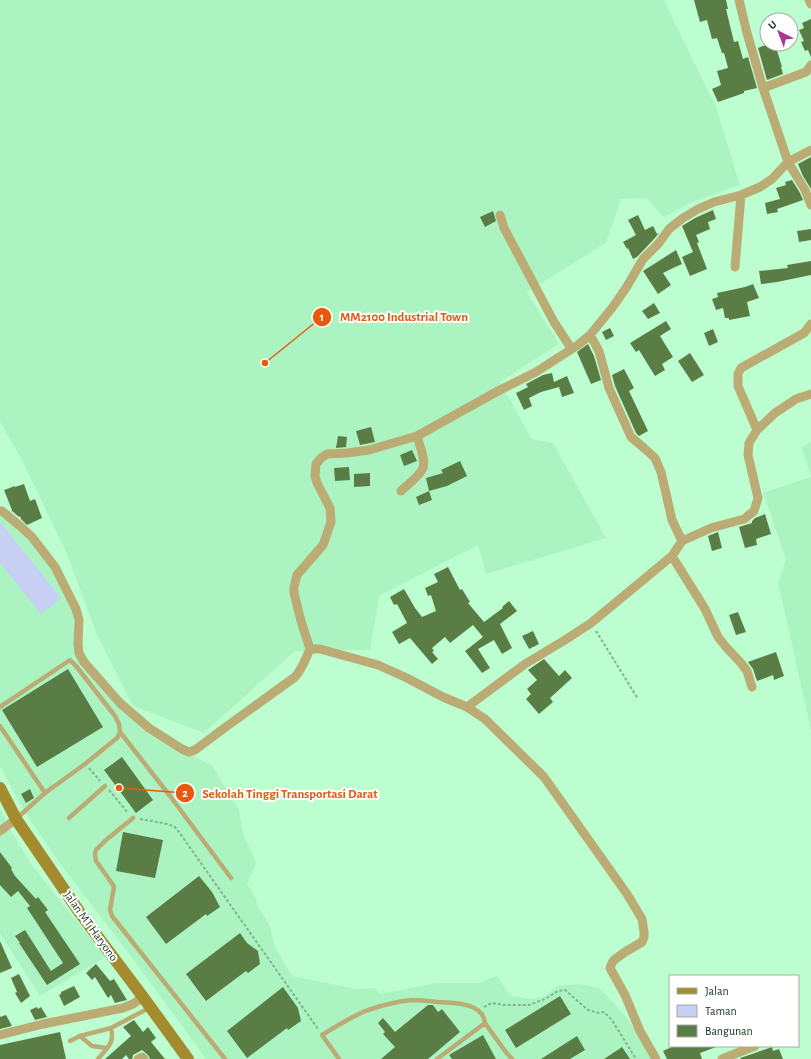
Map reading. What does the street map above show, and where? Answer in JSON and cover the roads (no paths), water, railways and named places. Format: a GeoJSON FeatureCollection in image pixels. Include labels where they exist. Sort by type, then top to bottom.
{"type":"FeatureCollection","features":[{"type":"Feature","properties":{"kind":"main road","name":"Jalan MT Haryono"},"geometry":{"type":"LineString","coordinates":[[0,788],[16,819],[80,913],[188,1059]]}},
{"type":"Feature","properties":{"kind":"street"},"geometry":{"type":"LineString","coordinates":[[740,0],[747,33],[763,88],[788,162],[805,190],[811,205]]}},
{"type":"Feature","properties":{"kind":"street"},"geometry":{"type":"LineString","coordinates":[[809,0],[811,4]]}},
{"type":"Feature","properties":{"kind":"street"},"geometry":{"type":"LineString","coordinates":[[763,88],[806,72],[811,65]]}},
{"type":"Feature","properties":{"kind":"street"},"geometry":{"type":"LineString","coordinates":[[0,511],[2,511],[32,537],[55,567],[76,609],[79,620],[79,653],[84,662],[120,703],[149,728],[182,749],[189,752],[195,750],[295,677],[300,671],[310,649],[301,621],[294,593],[294,587],[297,575],[323,544],[331,522],[330,508],[315,476],[316,464],[321,458],[327,454],[369,450],[417,436],[498,391],[536,372],[571,348],[578,345],[590,335],[626,288],[643,259],[658,243],[668,229],[698,209],[714,202],[741,195],[760,187],[772,179],[788,162],[811,150]]}},
{"type":"Feature","properties":{"kind":"street"},"geometry":{"type":"LineString","coordinates":[[735,267],[741,195]]}},
{"type":"Feature","properties":{"kind":"street"},"geometry":{"type":"LineString","coordinates":[[500,214],[504,228],[554,322],[571,348]]}},
{"type":"Feature","properties":{"kind":"street"},"geometry":{"type":"LineString","coordinates":[[757,430],[738,386],[738,374],[741,368],[804,333],[811,324]]}},
{"type":"Feature","properties":{"kind":"street"},"geometry":{"type":"LineString","coordinates":[[590,335],[599,351],[609,388],[631,436],[654,458],[661,472],[672,520],[682,541]]}},
{"type":"Feature","properties":{"kind":"street"},"geometry":{"type":"LineString","coordinates":[[467,707],[525,664],[591,623],[672,556],[682,541],[711,528],[744,519],[754,511],[758,498],[748,455],[749,443],[757,430],[775,413],[796,400],[811,394]]}},
{"type":"Feature","properties":{"kind":"street"},"geometry":{"type":"LineString","coordinates":[[400,491],[417,477],[423,468],[424,461],[417,436]]}},
{"type":"Feature","properties":{"kind":"street"},"geometry":{"type":"LineString","coordinates":[[672,556],[705,609],[718,638],[747,671],[752,687]]}},
{"type":"Feature","properties":{"kind":"street"},"geometry":{"type":"LineString","coordinates":[[310,649],[320,649],[378,665],[467,707],[486,719],[544,777],[627,894],[642,919],[644,932],[642,942],[614,960],[610,968],[625,995],[640,1031],[656,1059]]}},
{"type":"Feature","properties":{"kind":"street"},"geometry":{"type":"LineString","coordinates":[[0,831],[16,819]]}},
{"type":"Feature","properties":{"kind":"street"},"geometry":{"type":"LineString","coordinates":[[0,1035],[43,1024],[147,1002]]}},
{"type":"Feature","properties":{"kind":"street"},"geometry":{"type":"LineString","coordinates":[[722,1059],[752,1047]]}},
{"type":"Feature","properties":{"kind":"street"},"geometry":{"type":"LineString","coordinates":[[138,1059],[142,1057],[144,1059]]}},
{"type":"Feature","properties":{"kind":"lane"},"geometry":{"type":"LineString","coordinates":[[0,707],[70,660],[115,716],[119,724],[120,732],[231,878]]}},
{"type":"Feature","properties":{"kind":"lane"},"geometry":{"type":"LineString","coordinates":[[0,726],[45,793]]}},
{"type":"Feature","properties":{"kind":"lane"},"geometry":{"type":"LineString","coordinates":[[16,819],[45,793],[85,764],[117,738],[120,732]]}},
{"type":"Feature","properties":{"kind":"lane"},"geometry":{"type":"LineString","coordinates":[[69,818],[105,786]]}},
{"type":"Feature","properties":{"kind":"lane"},"geometry":{"type":"LineString","coordinates":[[133,818],[106,840],[96,850],[95,854],[96,861],[114,887],[110,910],[112,916],[225,1059]]}},
{"type":"Feature","properties":{"kind":"lane"},"geometry":{"type":"LineString","coordinates":[[339,1059],[322,1035],[343,1022],[368,1010],[412,1000],[460,1003],[474,1007],[485,1020],[485,1023],[512,1059]]}},
{"type":"Feature","properties":{"kind":"lane"},"geometry":{"type":"LineString","coordinates":[[70,1041],[80,1036],[110,1028],[147,1002]]}},
{"type":"Feature","properties":{"kind":"lane"},"geometry":{"type":"LineString","coordinates":[[437,1059],[485,1023]]}},
{"type":"Feature","properties":{"kind":"lane"},"geometry":{"type":"LineString","coordinates":[[98,1059],[112,1040],[110,1028]]}},
{"type":"Feature","properties":{"kind":"lane"},"geometry":{"type":"LineString","coordinates":[[80,1036],[92,1046],[107,1048]]}},
{"type":"Feature","properties":{"kind":"place","name":"MM2100 Industrial Town"},"geometry":{"type":"Point","coordinates":[265,363]}},
{"type":"Feature","properties":{"kind":"place","name":"Sekolah Tinggi Transportasi Darat"},"geometry":{"type":"Point","coordinates":[119,788]}}]}
